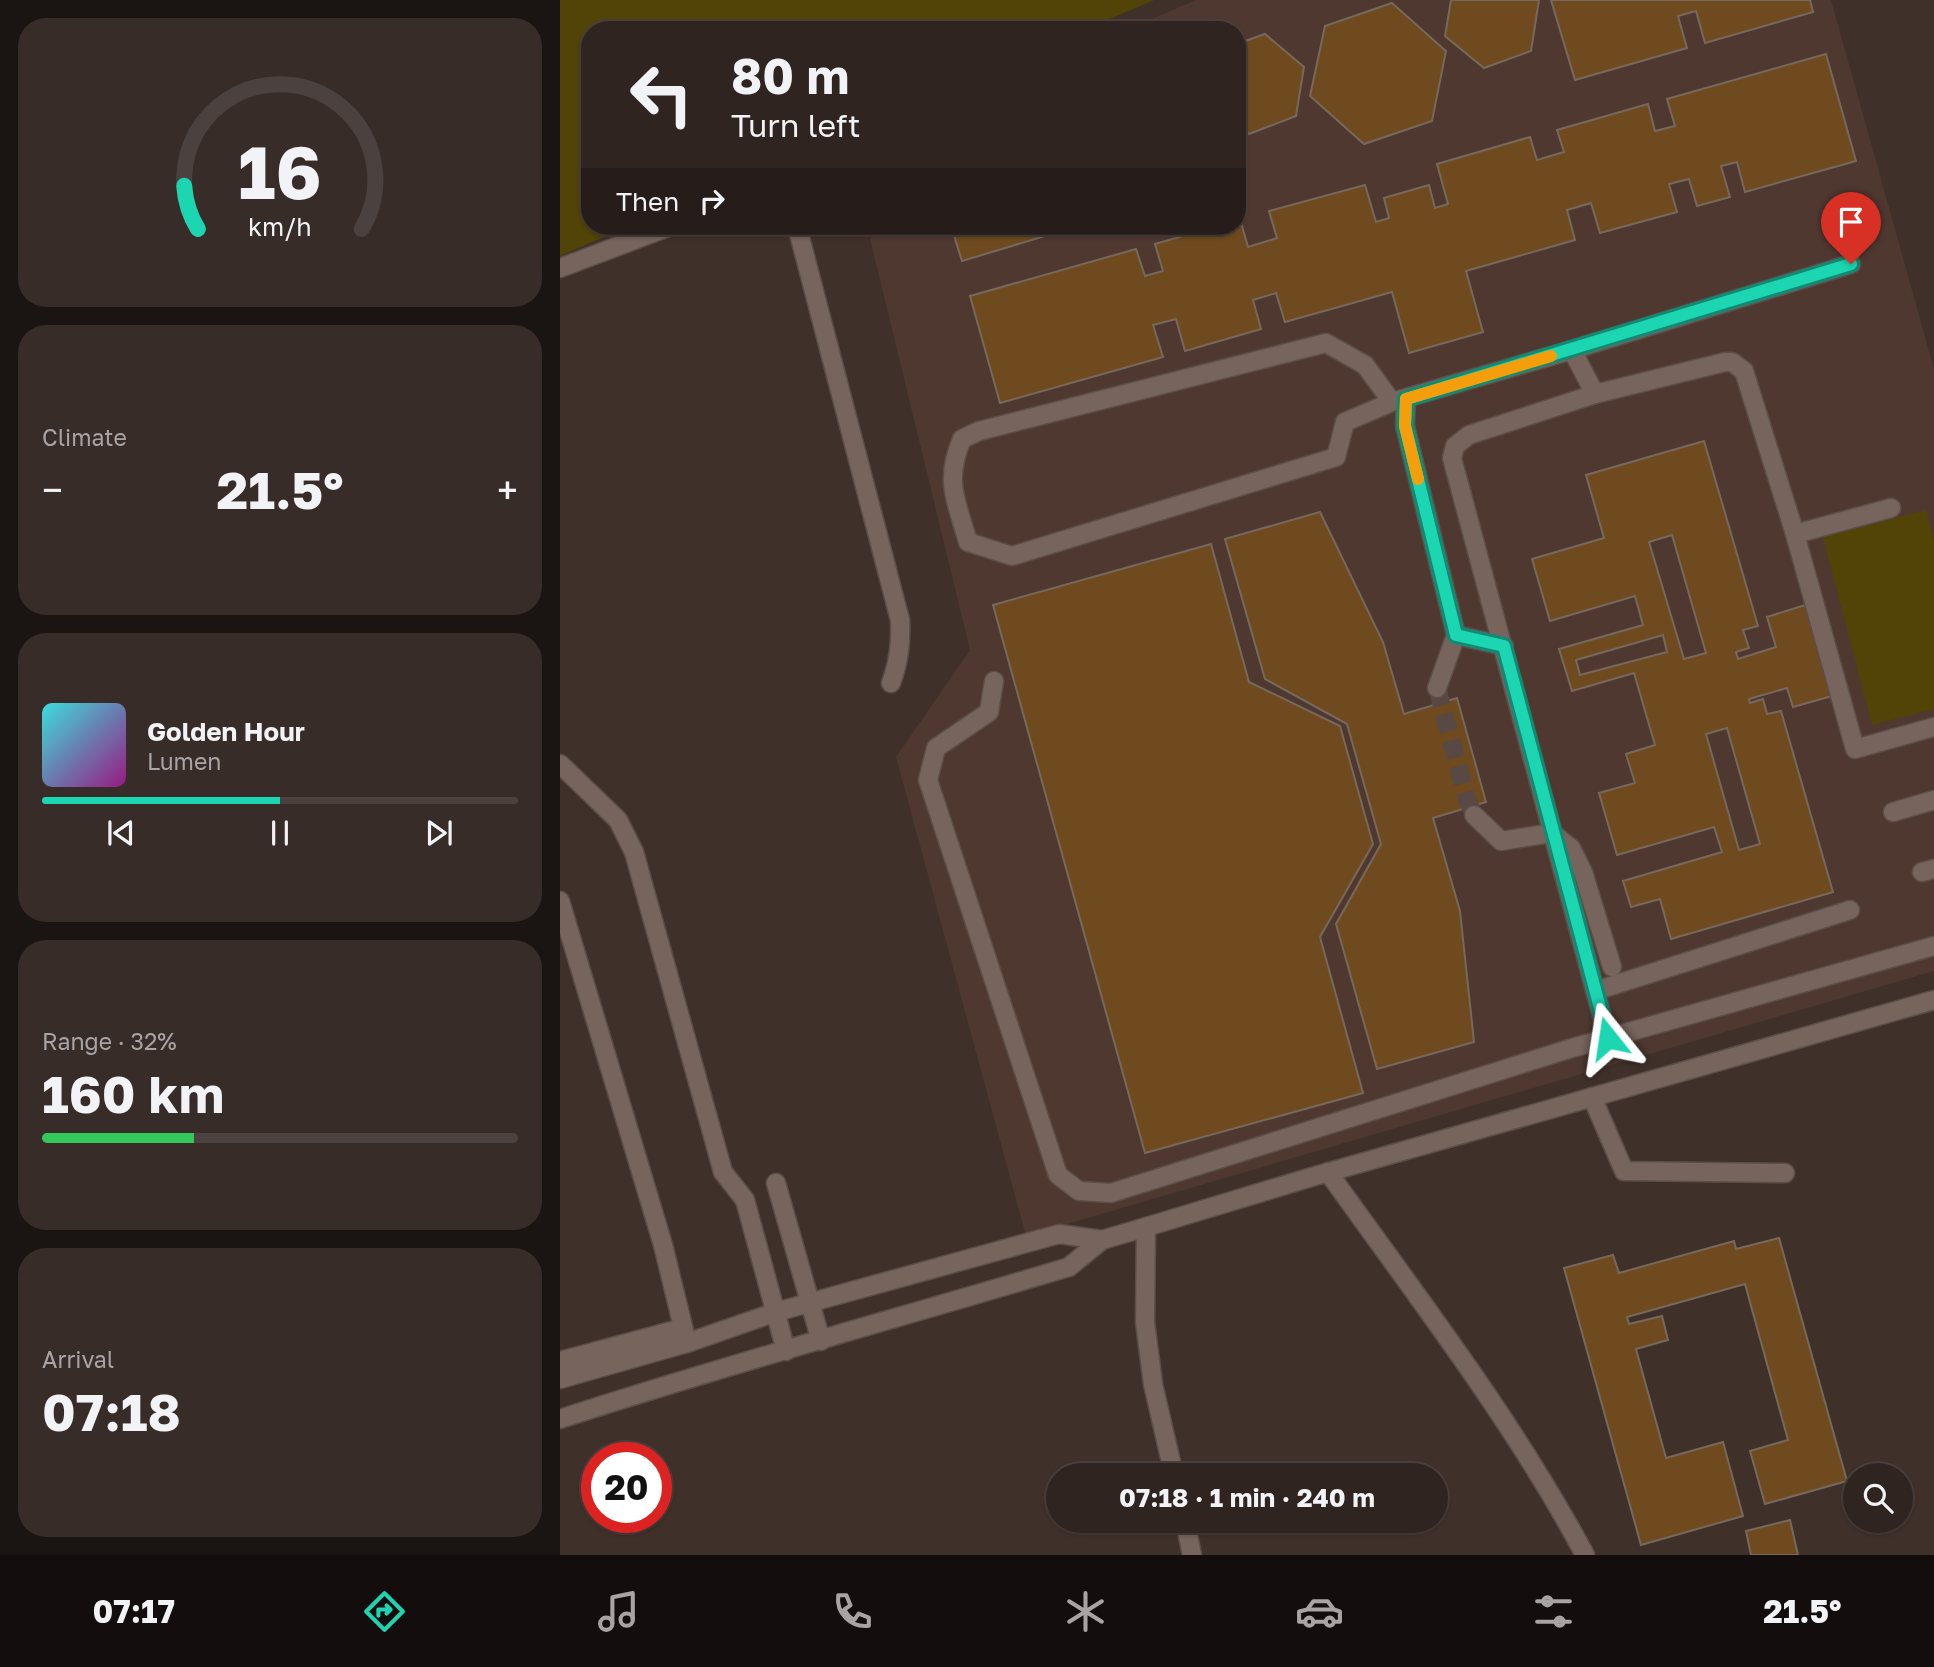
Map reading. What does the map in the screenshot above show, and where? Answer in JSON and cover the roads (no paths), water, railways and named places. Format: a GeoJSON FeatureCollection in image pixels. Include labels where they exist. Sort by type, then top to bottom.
{"type":"FeatureCollection","features":[{"type":"Feature","properties":{"kind":"street"},"geometry":{"type":"LineString","coordinates":[[560,268],[647,235]]}},
{"type":"Feature","properties":{"kind":"street"},"geometry":{"type":"LineString","coordinates":[[799,235],[900,620],[901,647],[891,683]]}},
{"type":"Feature","properties":{"kind":"street"},"geometry":{"type":"LineString","coordinates":[[1437,688],[1456,635],[1399,400],[1365,365],[1326,343],[979,431],[962,439],[950,480],[968,542],[1012,556],[1336,457],[1345,422],[1399,400],[1851,264]]}},
{"type":"Feature","properties":{"kind":"street"},"geometry":{"type":"LineString","coordinates":[[1572,350],[1595,394]]}},
{"type":"Feature","properties":{"kind":"street"},"geometry":{"type":"LineString","coordinates":[[1608,1038],[1452,458],[1455,446],[1469,435],[1595,394],[1732,362],[1744,371],[1795,534],[1855,749],[1934,727]]}},
{"type":"Feature","properties":{"kind":"street"},"geometry":{"type":"LineString","coordinates":[[1795,534],[1891,508]]}},
{"type":"Feature","properties":{"kind":"street"},"geometry":{"type":"LineString","coordinates":[[1456,635],[1504,646]]}},
{"type":"Feature","properties":{"kind":"street"},"geometry":{"type":"LineString","coordinates":[[994,681],[989,712],[936,748],[928,780],[1058,1175],[1079,1191],[1111,1193],[1608,1038],[1934,946]]}},
{"type":"Feature","properties":{"kind":"street"},"geometry":{"type":"LineString","coordinates":[[560,764],[618,820],[634,852],[723,1172],[745,1200],[786,1351]]}},
{"type":"Feature","properties":{"kind":"street"},"geometry":{"type":"LineString","coordinates":[[1893,813],[1934,800]]}},
{"type":"Feature","properties":{"kind":"street"},"geometry":{"type":"LineString","coordinates":[[1474,815],[1501,841],[1552,833],[1572,848],[1583,872],[1612,967]]}},
{"type":"Feature","properties":{"kind":"street"},"geometry":{"type":"LineString","coordinates":[[560,901],[663,1245],[685,1335]]}},
{"type":"Feature","properties":{"kind":"street"},"geometry":{"type":"LineString","coordinates":[[1595,990],[1850,910]]}},
{"type":"Feature","properties":{"kind":"street"},"geometry":{"type":"LineString","coordinates":[[560,1419],[694,1376],[1069,1267],[1102,1240],[1328,1172],[1934,1000]]}},
{"type":"Feature","properties":{"kind":"street"},"geometry":{"type":"LineString","coordinates":[[1592,1097],[1624,1171],[1785,1173]]}},
{"type":"Feature","properties":{"kind":"street"},"geometry":{"type":"LineString","coordinates":[[1328,1172],[1491,1402],[1557,1502],[1586,1555]]}},
{"type":"Feature","properties":{"kind":"street"},"geometry":{"type":"LineString","coordinates":[[776,1183],[821,1341]]}},
{"type":"Feature","properties":{"kind":"street"},"geometry":{"type":"LineString","coordinates":[[1146,1227],[1145,1322],[1153,1384],[1171,1463]]}},
{"type":"Feature","properties":{"kind":"street"},"geometry":{"type":"LineString","coordinates":[[560,1361],[685,1335],[776,1312],[1059,1234],[1102,1240]]}},
{"type":"Feature","properties":{"kind":"street"},"geometry":{"type":"LineString","coordinates":[[560,1380],[685,1335]]}},
{"type":"Feature","properties":{"kind":"street"},"geometry":{"type":"LineString","coordinates":[[1187,1533],[1192,1555]]}},
{"type":"Feature","properties":{"kind":"tunnel"},"geometry":{"type":"LineString","coordinates":[[1437,688],[1467,799],[1474,815]]}}]}
